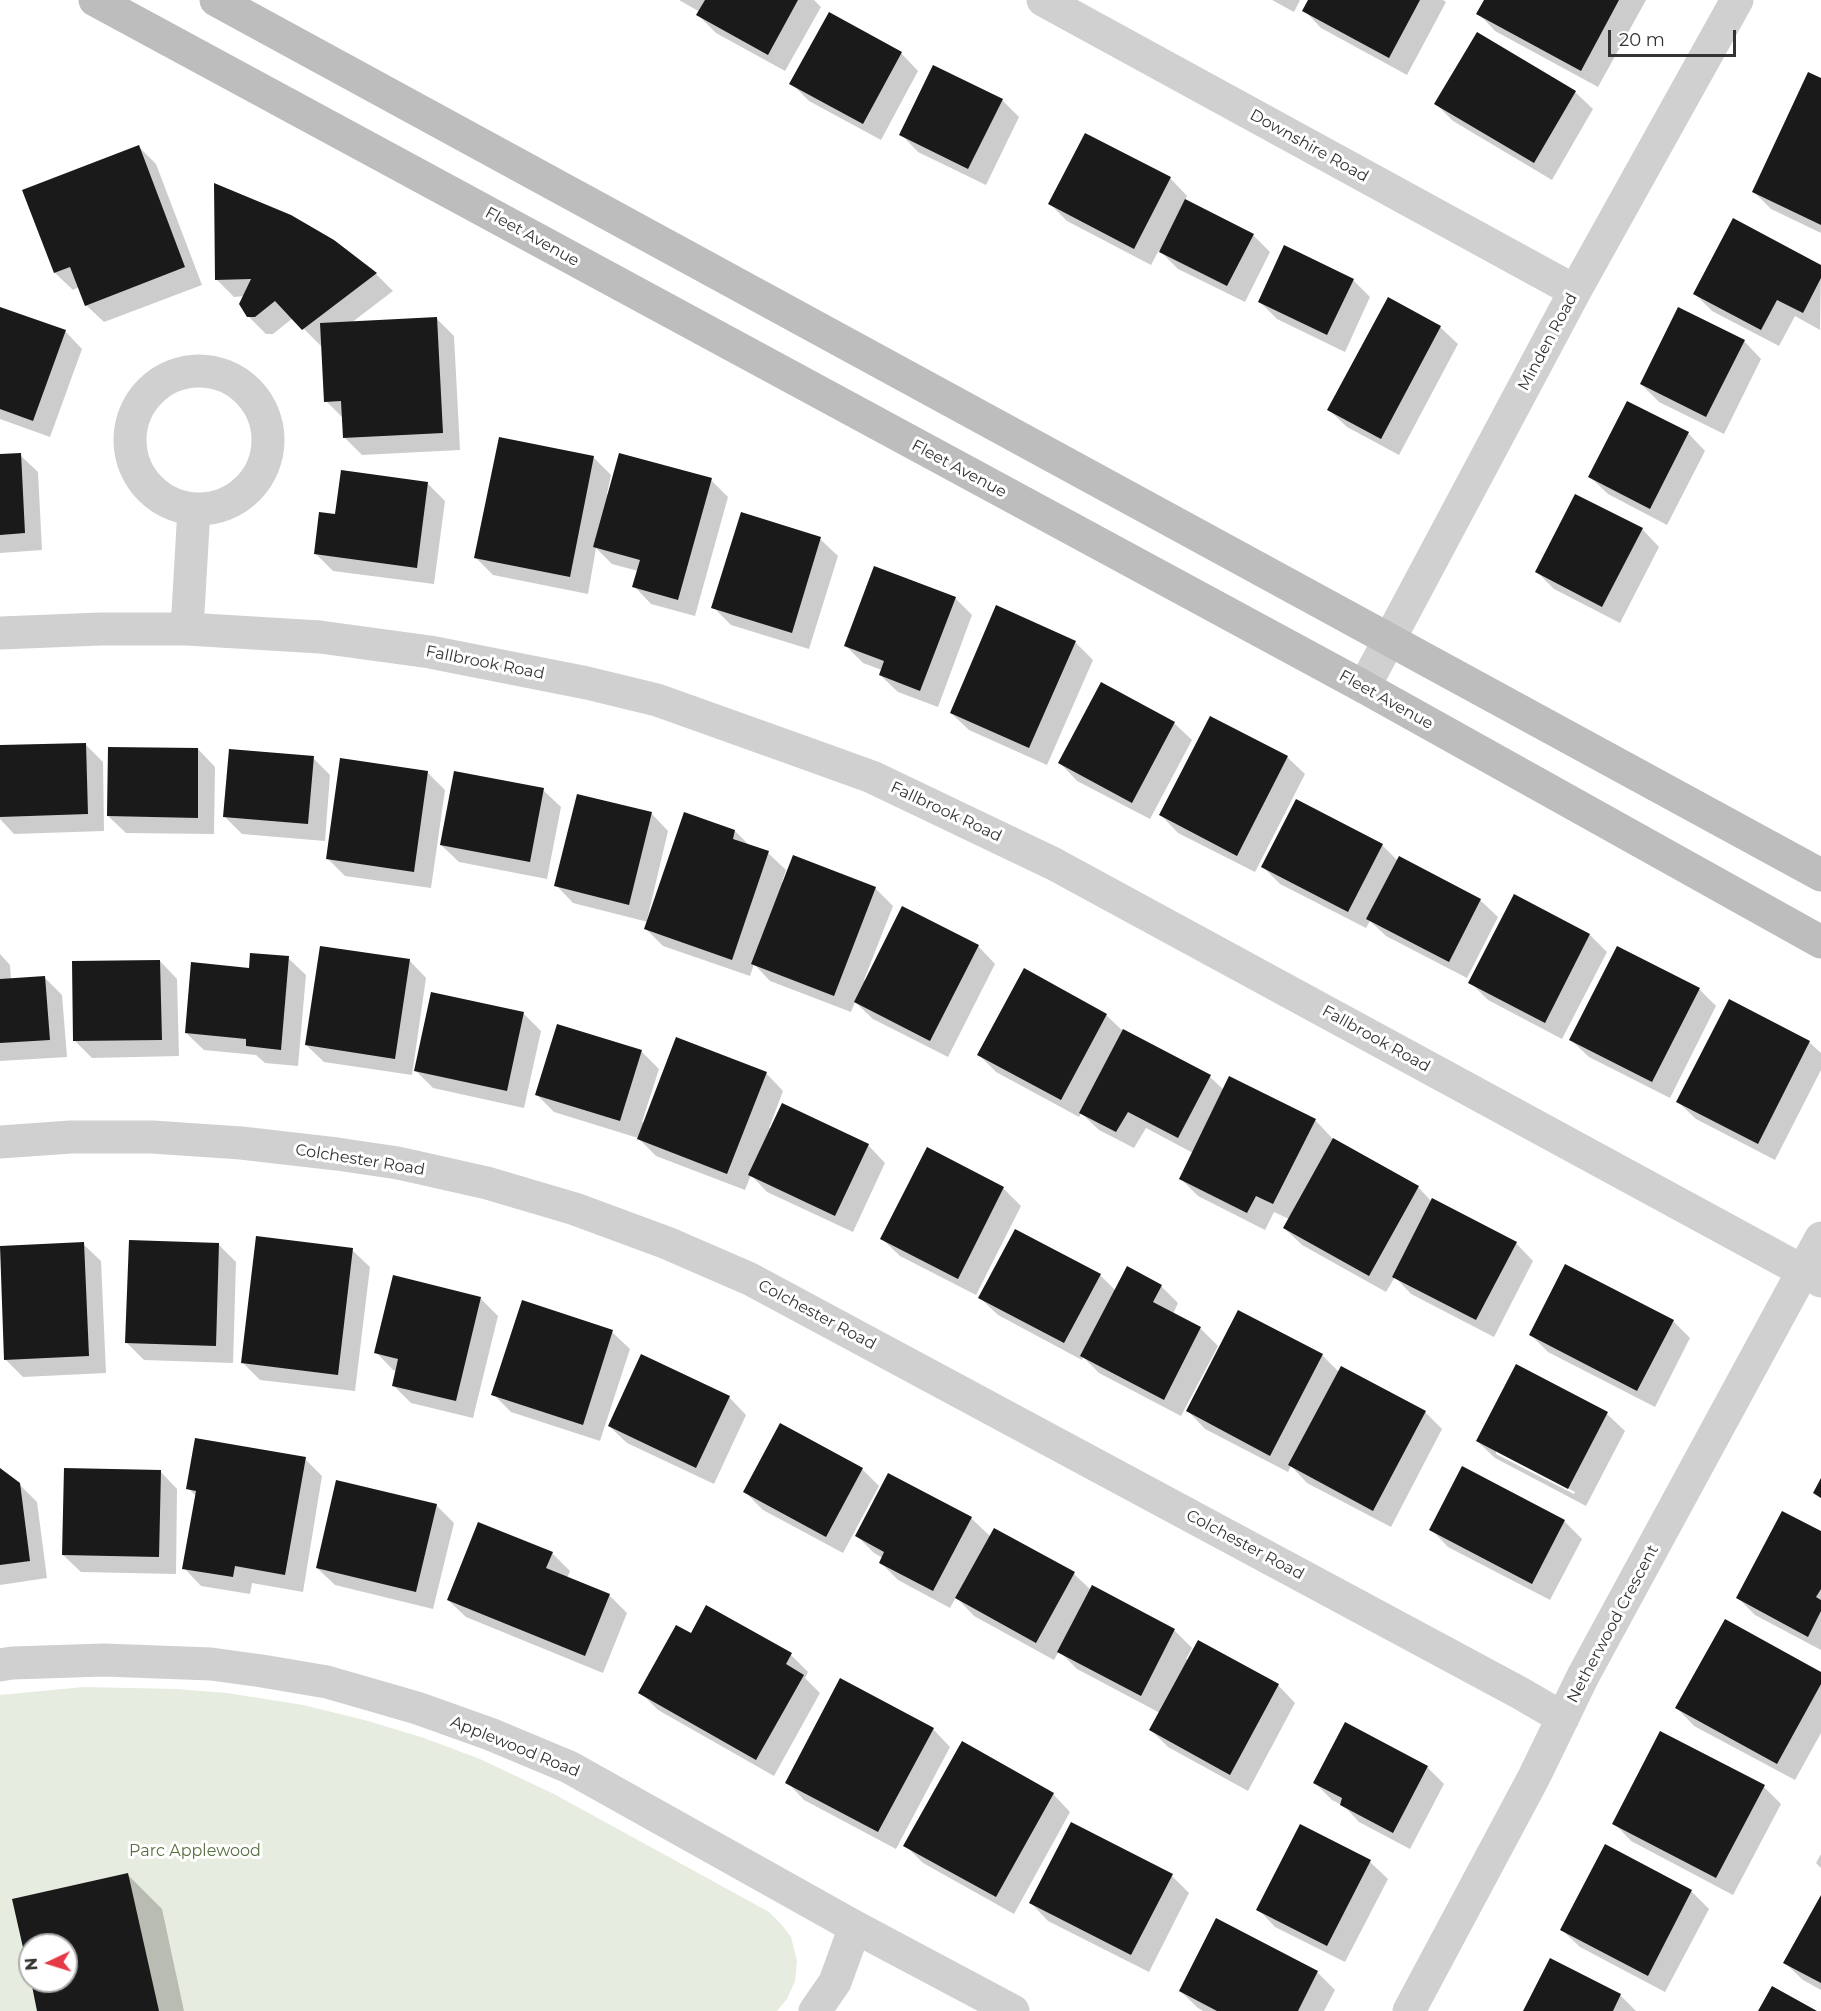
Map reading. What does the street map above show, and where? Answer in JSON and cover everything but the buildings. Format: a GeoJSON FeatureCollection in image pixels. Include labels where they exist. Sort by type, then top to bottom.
{"type":"FeatureCollection","features":[{"type":"Feature","properties":{"kind":"main road","name":"Fleet Avenue"},"geometry":{"type":"LineString","coordinates":[[95,0],[1364,687],[1821,942]]}},
{"type":"Feature","properties":{"kind":"main road"},"geometry":{"type":"LineString","coordinates":[[216,0],[1821,876]]}},
{"type":"Feature","properties":{"kind":"street","name":"Downshire Road"},"geometry":{"type":"LineString","coordinates":[[1043,0],[1575,291]]}},
{"type":"Feature","properties":{"kind":"street","name":"Minden Road"},"geometry":{"type":"LineString","coordinates":[[1364,687],[1575,291],[1737,0]]}},
{"type":"Feature","properties":{"kind":"street"},"geometry":{"type":"LineString","coordinates":[[193,370],[216,372],[236,381],[253,397],[264,417],[268,439],[265,462],[254,482],[246,490],[237,498],[216,507],[194,509],[172,504],[153,491],[138,474],[130,452],[130,429],[138,407],[151,389],[170,376],[193,370]]}},
{"type":"Feature","properties":{"kind":"street"},"geometry":{"type":"LineString","coordinates":[[187,629],[194,509]]}},
{"type":"Feature","properties":{"kind":"street","name":"Fallbrook Road"},"geometry":{"type":"LineString","coordinates":[[0,633],[101,629],[187,629],[320,637],[430,652],[587,683],[657,700],[872,777],[1054,864],[1813,1277]]}},
{"type":"Feature","properties":{"kind":"street","name":"Colchester Road"},"geometry":{"type":"LineString","coordinates":[[0,1142],[71,1137],[152,1137],[241,1143],[398,1163],[487,1183],[575,1209],[668,1243],[781,1295],[1563,1718]]}},
{"type":"Feature","properties":{"kind":"street","name":"Netherwood Crescent"},"geometry":{"type":"LineString","coordinates":[[1409,2011],[1534,1777],[1583,1676],[1813,1277],[1821,1239]]}},
{"type":"Feature","properties":{"kind":"street","name":"Applewood Road"},"geometry":{"type":"LineString","coordinates":[[0,1665],[104,1660],[211,1665],[327,1682],[417,1708],[490,1734],[569,1767],[855,1927],[1013,2011]]}},
{"type":"Feature","properties":{"kind":"street"},"geometry":{"type":"LineString","coordinates":[[815,2011],[835,1982],[855,1927]]}},
{"type":"Feature","properties":{"kind":"green space","name":"Parc Applewood"},"geometry":{"type":"Polygon","coordinates":[[[84,1687],[176,1689],[227,1693],[303,1705],[424,1738],[480,1759],[554,1794],[769,1912],[791,1937],[797,1961],[795,1981],[787,1999],[777,2011],[0,2011],[0,1695],[84,1687]]]}}]}
